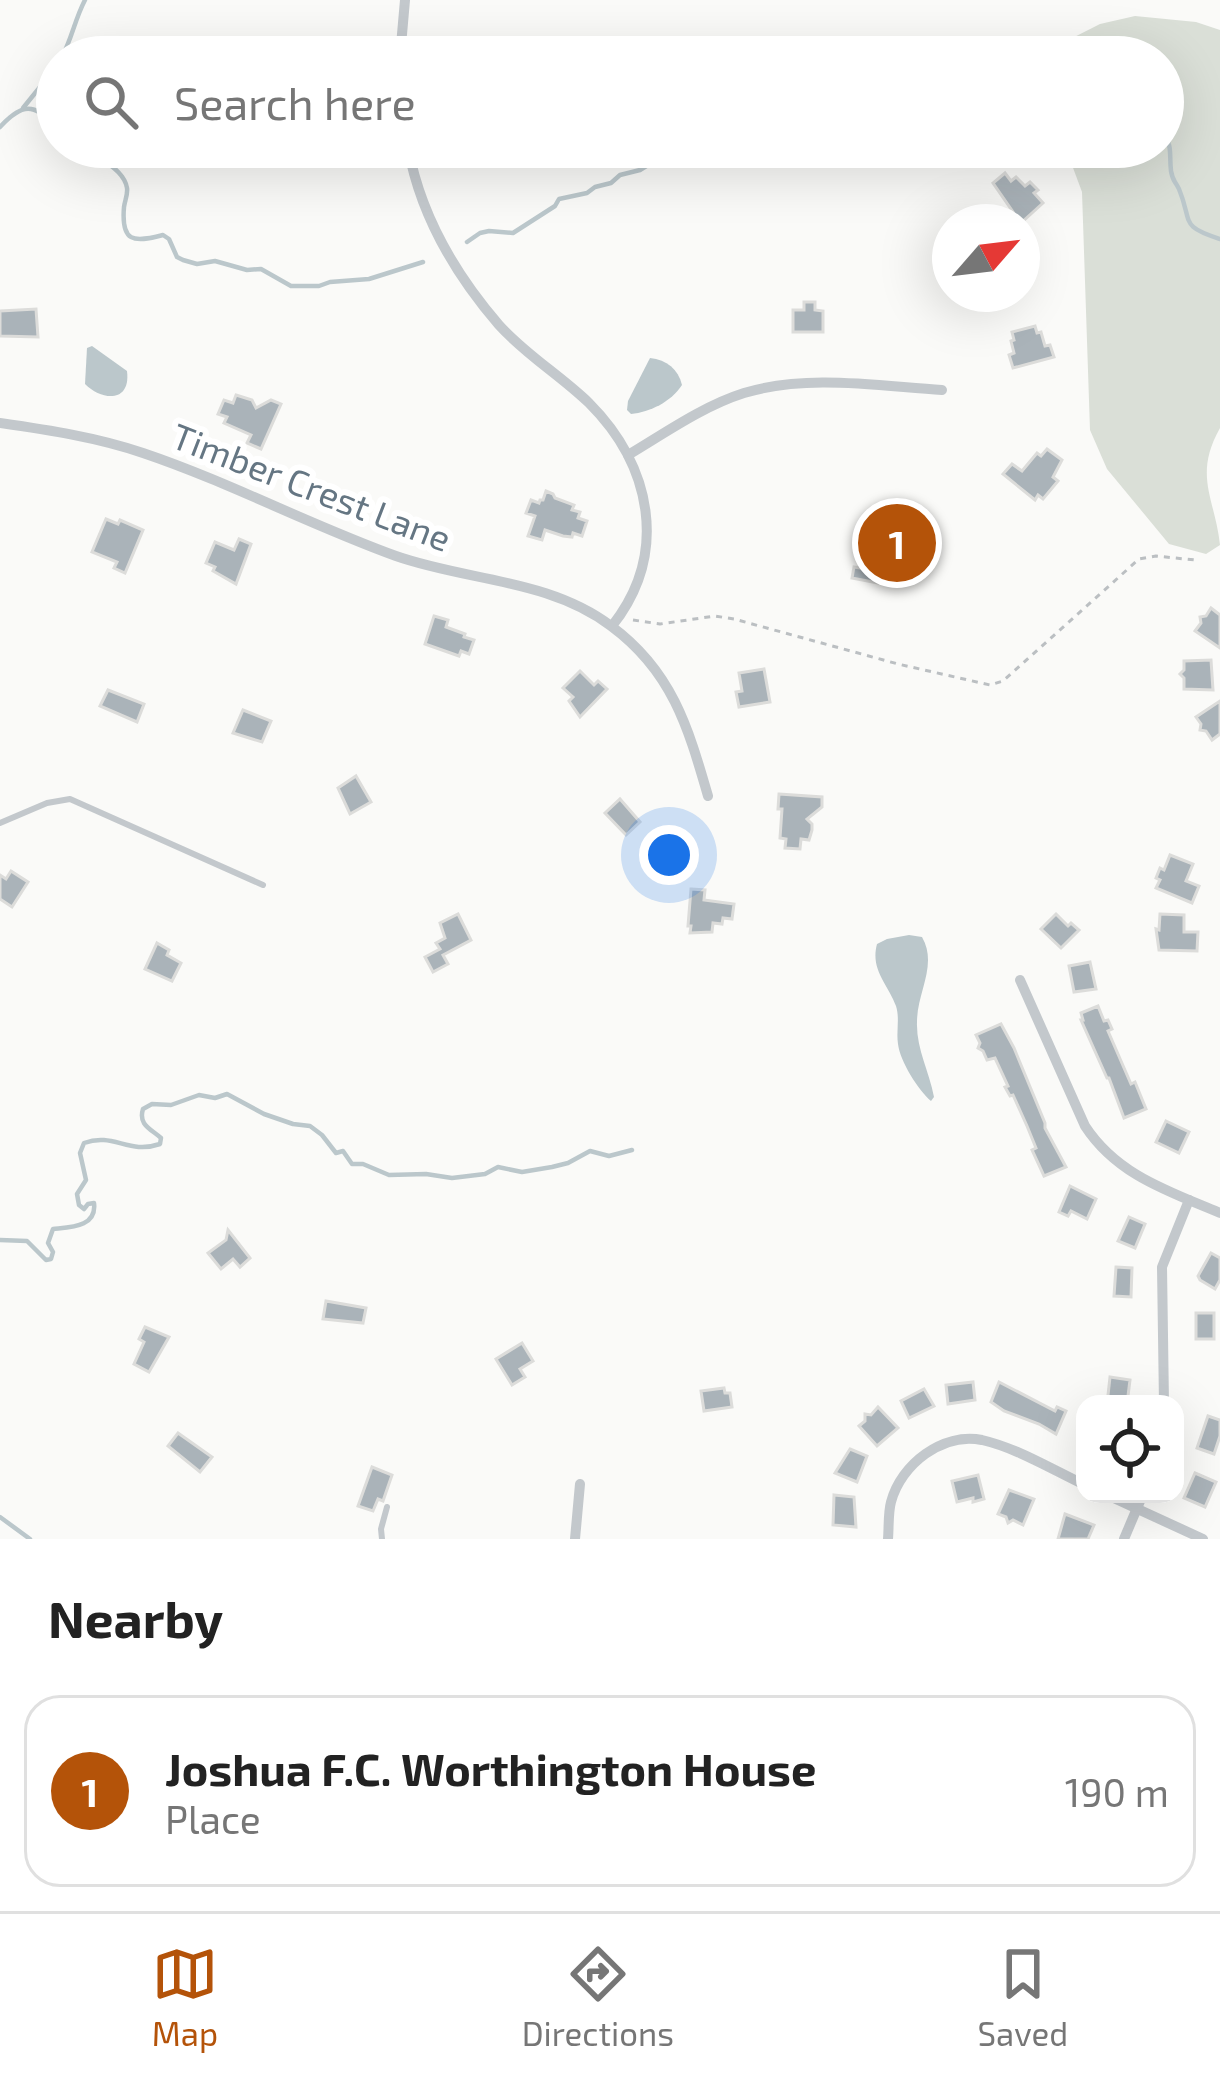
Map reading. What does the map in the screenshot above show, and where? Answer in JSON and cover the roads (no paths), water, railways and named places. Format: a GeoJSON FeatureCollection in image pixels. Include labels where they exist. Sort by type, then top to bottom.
{"type":"FeatureCollection","features":[{"type":"Feature","properties":{"kind":"street"},"geometry":{"type":"LineString","coordinates":[[402,36],[405,0]]}},
{"type":"Feature","properties":{"kind":"street"},"geometry":{"type":"LineString","coordinates":[[414,168],[437,234],[476,298],[516,342],[585,400],[611,429],[638,477],[647,525],[642,571],[616,622]]}},
{"type":"Feature","properties":{"kind":"street"},"geometry":{"type":"LineString","coordinates":[[628,455],[706,409],[757,390],[815,383],[942,390]]}},
{"type":"Feature","properties":{"kind":"street","name":"Timber Crest Lane"},"geometry":{"type":"LineString","coordinates":[[0,423],[140,452],[394,555],[461,575],[535,589],[616,622],[672,693],[708,796]]}},
{"type":"Feature","properties":{"kind":"street"},"geometry":{"type":"LineString","coordinates":[[1020,980],[1084,1126],[1097,1145],[1124,1169],[1220,1213]]}},
{"type":"Feature","properties":{"kind":"street"},"geometry":{"type":"LineString","coordinates":[[1164,1395],[1162,1268],[1189,1200]]}},
{"type":"Feature","properties":{"kind":"street"},"geometry":{"type":"LineString","coordinates":[[888,1539],[891,1502],[901,1479],[922,1456],[947,1441],[980,1439],[1076,1481]]}},
{"type":"Feature","properties":{"kind":"street"},"geometry":{"type":"LineString","coordinates":[[575,1539],[580,1484]]}},
{"type":"Feature","properties":{"kind":"street"},"geometry":{"type":"LineString","coordinates":[[1124,1503],[1203,1539]]}},
{"type":"Feature","properties":{"kind":"street"},"geometry":{"type":"LineString","coordinates":[[1124,1539],[1139,1503]]}},
{"type":"Feature","properties":{"kind":"lane"},"geometry":{"type":"LineString","coordinates":[[0,823],[47,803],[70,799],[263,885]]}},
{"type":"Feature","properties":{"kind":"lane"},"geometry":{"type":"LineString","coordinates":[[382,1539],[387,1507]]}},
{"type":"Feature","properties":{"kind":"waterway"},"geometry":{"type":"LineString","coordinates":[[70,36],[85,0]]}},
{"type":"Feature","properties":{"kind":"waterway"},"geometry":{"type":"LineString","coordinates":[[23,108],[36,92]]}},
{"type":"Feature","properties":{"kind":"waterway"},"geometry":{"type":"LineString","coordinates":[[0,127],[15,113],[36,111]]}},
{"type":"Feature","properties":{"kind":"waterway"},"geometry":{"type":"LineString","coordinates":[[114,168],[127,190],[127,233],[137,239],[163,235],[183,260],[261,269],[291,286],[369,279],[423,262]]}},
{"type":"Feature","properties":{"kind":"waterway"},"geometry":{"type":"LineString","coordinates":[[467,242],[489,231],[513,233],[559,199],[587,193],[643,168]]}},
{"type":"Feature","properties":{"kind":"waterway"},"geometry":{"type":"LineString","coordinates":[[1171,168],[1189,222],[1220,239]]}},
{"type":"Feature","properties":{"kind":"waterway"},"geometry":{"type":"LineString","coordinates":[[0,1240],[27,1241],[46,1260],[51,1259],[48,1243],[53,1229],[81,1224],[94,1211],[94,1203],[84,1209],[79,1205],[77,1194],[86,1180],[80,1153],[84,1143],[160,1144],[161,1138],[144,1123],[143,1109],[199,1095],[227,1094],[264,1114],[310,1126],[336,1153],[343,1151],[352,1164],[389,1175],[452,1178],[485,1174],[498,1167],[522,1172],[568,1163],[590,1151],[609,1156],[632,1150]]}},
{"type":"Feature","properties":{"kind":"waterway"},"geometry":{"type":"LineString","coordinates":[[0,1517],[30,1539]]}},
{"type":"Feature","properties":{"kind":"place","name":"Joshua F.C. Worthington House"},"geometry":{"type":"Point","coordinates":[897,543]}}]}
